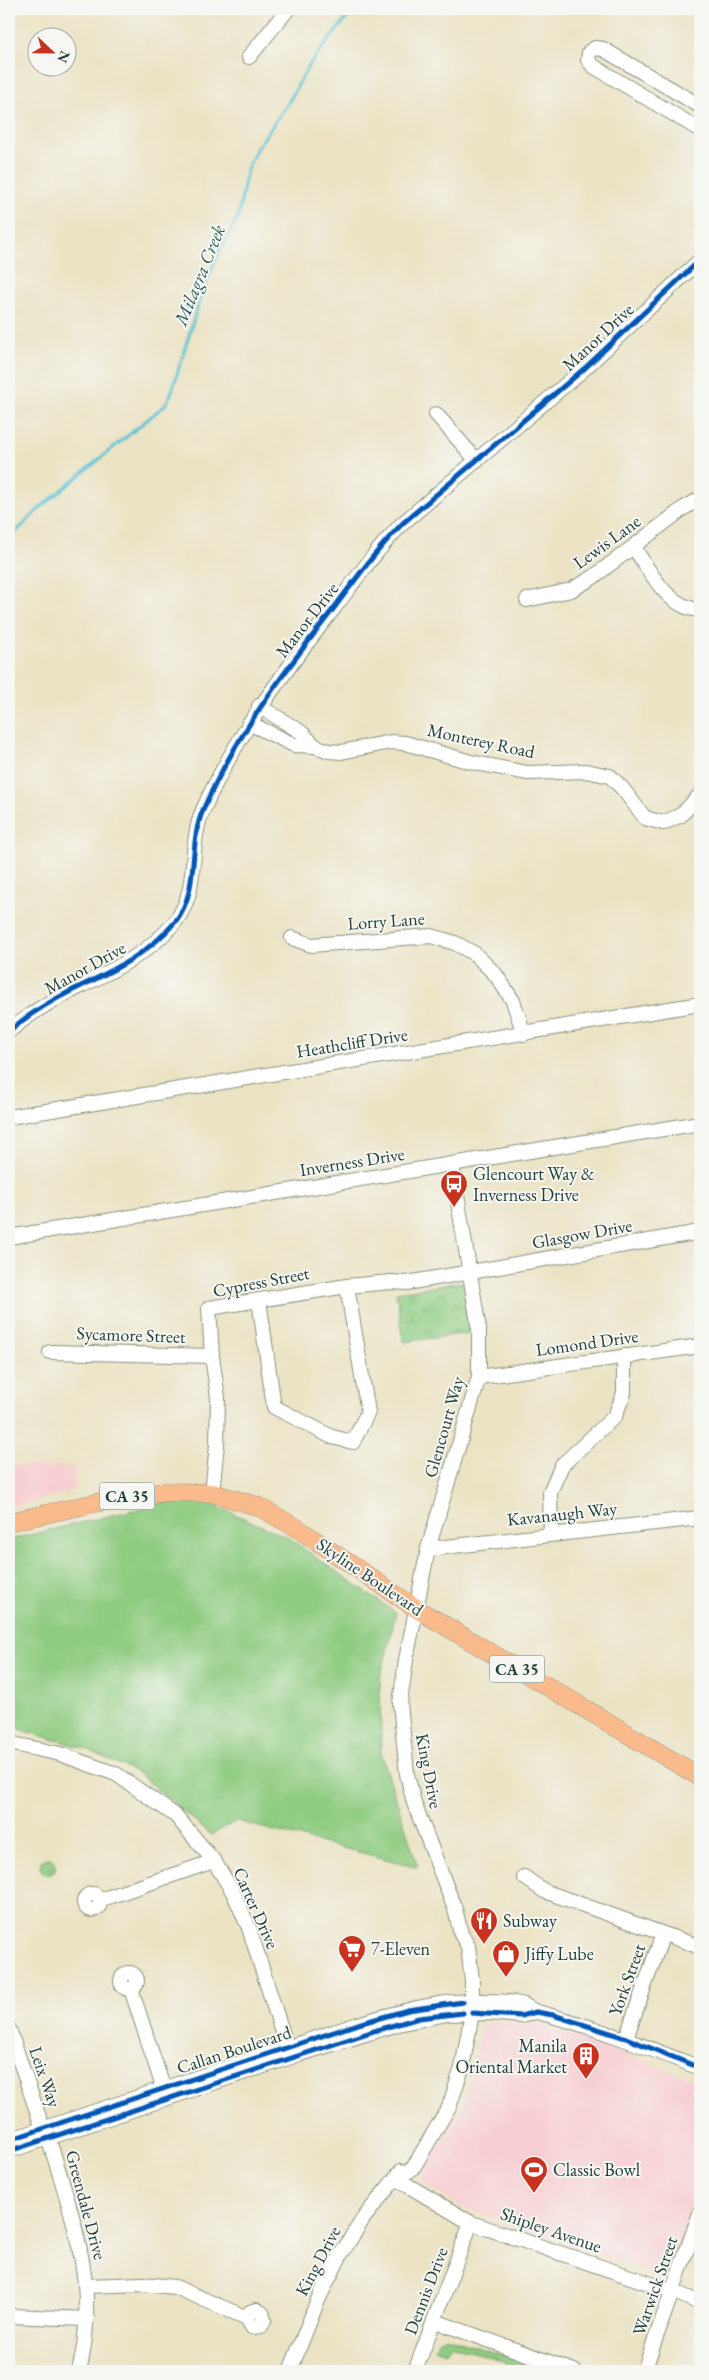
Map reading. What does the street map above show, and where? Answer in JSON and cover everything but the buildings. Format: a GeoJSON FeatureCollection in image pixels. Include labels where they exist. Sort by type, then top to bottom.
{"type":"FeatureCollection","features":[{"type":"Feature","properties":{"kind":"main road","name":"Skyline Boulevard"},"geometry":{"type":"LineString","coordinates":[[9,1522],[146,1493],[188,1491],[212,1493],[235,1498],[270,1512],[417,1609],[700,1777]]}},
{"type":"Feature","properties":{"kind":"street"},"geometry":{"type":"LineString","coordinates":[[249,57],[288,9]]}},
{"type":"Feature","properties":{"kind":"street"},"geometry":{"type":"LineString","coordinates":[[700,106],[603,49],[595,48],[589,52],[588,60],[593,66],[700,130]]}},
{"type":"Feature","properties":{"kind":"street","name":"Manor Drive"},"geometry":{"type":"LineString","coordinates":[[9,1031],[50,1002],[129,961],[162,936],[173,924],[182,912],[191,888],[196,832],[202,813],[249,723],[259,706],[391,536],[585,368],[700,260]]}},
{"type":"Feature","properties":{"kind":"street"},"geometry":{"type":"LineString","coordinates":[[436,414],[477,461]]}},
{"type":"Feature","properties":{"kind":"street","name":"Lewis Lane"},"geometry":{"type":"LineString","coordinates":[[527,600],[571,590],[592,578],[634,548],[684,508],[700,499]]}},
{"type":"Feature","properties":{"kind":"street"},"geometry":{"type":"LineString","coordinates":[[634,548],[668,596],[686,609],[700,610]]}},
{"type":"Feature","properties":{"kind":"street","name":"Monterey Road"},"geometry":{"type":"LineString","coordinates":[[259,706],[300,732],[315,746]]}},
{"type":"Feature","properties":{"kind":"street","name":"Monterey Road"},"geometry":{"type":"LineString","coordinates":[[249,723],[294,744],[315,746],[341,752],[391,742],[404,743],[471,762],[527,773],[586,771],[610,776],[622,788],[645,818],[664,823],[680,815],[700,795]]}},
{"type":"Feature","properties":{"kind":"street","name":"Lorry Lane"},"geometry":{"type":"LineString","coordinates":[[292,938],[311,945],[431,936],[455,943],[475,954],[496,975],[513,1001],[524,1034]]}},
{"type":"Feature","properties":{"kind":"street","name":"Heathcliff Drive"},"geometry":{"type":"LineString","coordinates":[[9,1117],[700,1004]]}},
{"type":"Feature","properties":{"kind":"street","name":"Inverness Drive"},"geometry":{"type":"LineString","coordinates":[[9,1236],[700,1123]]}},
{"type":"Feature","properties":{"kind":"street","name":"Glencourt Way"},"geometry":{"type":"LineString","coordinates":[[417,1609],[428,1549],[479,1377],[479,1329],[452,1165]]}},
{"type":"Feature","properties":{"kind":"street","name":"Glasgow Drive"},"geometry":{"type":"LineString","coordinates":[[471,1272],[700,1232]]}},
{"type":"Feature","properties":{"kind":"street","name":"Cypress Street"},"geometry":{"type":"LineString","coordinates":[[212,1493],[218,1444],[218,1398],[212,1356],[209,1308],[347,1286],[391,1282],[407,1284],[471,1272]]}},
{"type":"Feature","properties":{"kind":"street"},"geometry":{"type":"LineString","coordinates":[[259,1300],[274,1408],[332,1437],[353,1442],[368,1412],[347,1286]]}},
{"type":"Feature","properties":{"kind":"street","name":"Lomond Drive"},"geometry":{"type":"LineString","coordinates":[[479,1377],[700,1346]]}},
{"type":"Feature","properties":{"kind":"street","name":"Sycamore Street"},"geometry":{"type":"LineString","coordinates":[[50,1352],[212,1356]]}},
{"type":"Feature","properties":{"kind":"street"},"geometry":{"type":"LineString","coordinates":[[551,1534],[550,1492],[562,1465],[615,1416],[624,1393],[624,1356]]}},
{"type":"Feature","properties":{"kind":"street","name":"Kavanaugh Way"},"geometry":{"type":"LineString","coordinates":[[428,1549],[700,1518]]}},
{"type":"Feature","properties":{"kind":"street","name":"King Drive"},"geometry":{"type":"LineString","coordinates":[[290,2371],[320,2296],[341,2254],[370,2210],[397,2179],[430,2123],[448,2085],[467,2007],[459,1946],[461,1934],[454,1909],[414,1803],[407,1774],[400,1703],[406,1660],[417,1609]]}},
{"type":"Feature","properties":{"kind":"street","name":"Carter Drive"},"geometry":{"type":"LineString","coordinates":[[9,1743],[60,1754],[116,1774],[176,1816],[214,1861],[233,1892],[249,1928],[292,2051]]}},
{"type":"Feature","properties":{"kind":"street"},"geometry":{"type":"LineString","coordinates":[[100,1900],[214,1861]]}},
{"type":"Feature","properties":{"kind":"street"},"geometry":{"type":"LineString","coordinates":[[524,1877],[544,1891],[700,1947]]}},
{"type":"Feature","properties":{"kind":"street","name":"York Street"},"geometry":{"type":"LineString","coordinates":[[626,2038],[663,1934]]}},
{"type":"Feature","properties":{"kind":"street"},"geometry":{"type":"LineString","coordinates":[[131,1989],[163,2093]]}},
{"type":"Feature","properties":{"kind":"street","name":"Callan Boulevard"},"geometry":{"type":"LineString","coordinates":[[9,2140],[45,2133],[292,2051],[467,2007],[522,2016],[536,2012],[553,2015],[626,2038],[700,2068]]}},
{"type":"Feature","properties":{"kind":"street","name":"Leix Way"},"geometry":{"type":"LineString","coordinates":[[9,2028],[45,2133]]}},
{"type":"Feature","properties":{"kind":"street","name":"Callan Boulevard"},"geometry":{"type":"LineString","coordinates":[[9,2151],[45,2133]]}},
{"type":"Feature","properties":{"kind":"street","name":"Greendale Drive"},"geometry":{"type":"LineString","coordinates":[[45,2133],[80,2241],[86,2286],[87,2319],[79,2371]]}},
{"type":"Feature","properties":{"kind":"street","name":"Shipley Avenue"},"geometry":{"type":"LineString","coordinates":[[397,2179],[471,2223],[672,2291],[700,2303]]}},
{"type":"Feature","properties":{"kind":"street","name":"Warwick Street"},"geometry":{"type":"LineString","coordinates":[[644,2371],[700,2213]]}},
{"type":"Feature","properties":{"kind":"street","name":"Dennis Drive"},"geometry":{"type":"LineString","coordinates":[[415,2371],[471,2223]]}},
{"type":"Feature","properties":{"kind":"street"},"geometry":{"type":"LineString","coordinates":[[86,2286],[142,2284],[175,2287],[247,2318]]}},
{"type":"Feature","properties":{"kind":"street"},"geometry":{"type":"LineString","coordinates":[[9,2316],[87,2319]]}},
{"type":"Feature","properties":{"kind":"street"},"geometry":{"type":"LineString","coordinates":[[435,2321],[574,2371]]}},
{"type":"Feature","properties":{"kind":"shaded area"},"geometry":{"type":"Polygon","coordinates":[[[9,1465],[75,1467],[75,1490],[9,1507],[9,1465]]]}},
{"type":"Feature","properties":{"kind":"shaded area"},"geometry":{"type":"Polygon","coordinates":[[[492,2021],[544,2025],[700,2082],[700,2186],[667,2279],[460,2206],[423,2184],[422,2173],[460,2114],[472,2073],[479,2029],[492,2021]]]}},
{"type":"Feature","properties":{"kind":"green space"},"geometry":{"type":"Polygon","coordinates":[[[463,1282],[469,1333],[404,1342],[396,1292],[463,1282]]]}},
{"type":"Feature","properties":{"kind":"green space"},"geometry":{"type":"Polygon","coordinates":[[[175,1500],[204,1501],[287,1537],[396,1613],[380,1679],[381,1752],[418,1867],[236,1821],[211,1835],[138,1773],[86,1749],[9,1726],[9,1540],[175,1500]]]}},
{"type":"Feature","properties":{"kind":"green space"},"geometry":{"type":"Polygon","coordinates":[[[45,1858],[51,1858],[56,1863],[54,1872],[45,1874],[40,1869],[40,1863],[45,1858]]]}},
{"type":"Feature","properties":{"kind":"green space"},"geometry":{"type":"Polygon","coordinates":[[[445,2336],[533,2366],[531,2371],[451,2344],[446,2352],[435,2348],[438,2340],[445,2336]]]}},
{"type":"Feature","properties":{"kind":"waterway","name":"Milagra Creek"},"geometry":{"type":"LineString","coordinates":[[9,539],[40,508],[165,405],[171,394],[199,302],[217,256],[238,217],[247,169],[258,146],[287,105],[309,65],[354,9]]}},
{"type":"Feature","properties":{"kind":"cycle path"},"geometry":{"type":"LineString","coordinates":[[9,1031],[45,1005],[126,963],[152,945],[175,922],[183,909],[188,895],[198,824],[216,782],[262,705],[367,564],[403,523],[585,368],[700,260]]}},
{"type":"Feature","properties":{"kind":"cycle path"},"geometry":{"type":"LineString","coordinates":[[9,2140],[358,2024],[408,2010],[463,2002]]}},
{"type":"Feature","properties":{"kind":"cycle path"},"geometry":{"type":"LineString","coordinates":[[472,2013],[521,2016],[536,2012],[553,2015],[626,2038],[700,2068]]}},
{"type":"Feature","properties":{"kind":"cycle path"},"geometry":{"type":"LineString","coordinates":[[9,2151],[377,2030],[419,2018],[463,2013]]}},
{"type":"Feature","properties":{"kind":"place","name":"Glencourt Way & Inverness Drive"},"geometry":{"type":"Point","coordinates":[454,1208]}},
{"type":"Feature","properties":{"kind":"place","name":"Subway"},"geometry":{"type":"Point","coordinates":[484,1945]}},
{"type":"Feature","properties":{"kind":"place","name":"7-Eleven"},"geometry":{"type":"Point","coordinates":[352,1973]}},
{"type":"Feature","properties":{"kind":"place","name":"Jiffy Lube"},"geometry":{"type":"Point","coordinates":[506,1978]}},
{"type":"Feature","properties":{"kind":"place","name":"Manila Oriental Market"},"geometry":{"type":"Point","coordinates":[586,2080]}},
{"type":"Feature","properties":{"kind":"place","name":"Classic Bowl"},"geometry":{"type":"Point","coordinates":[534,2194]}}]}
